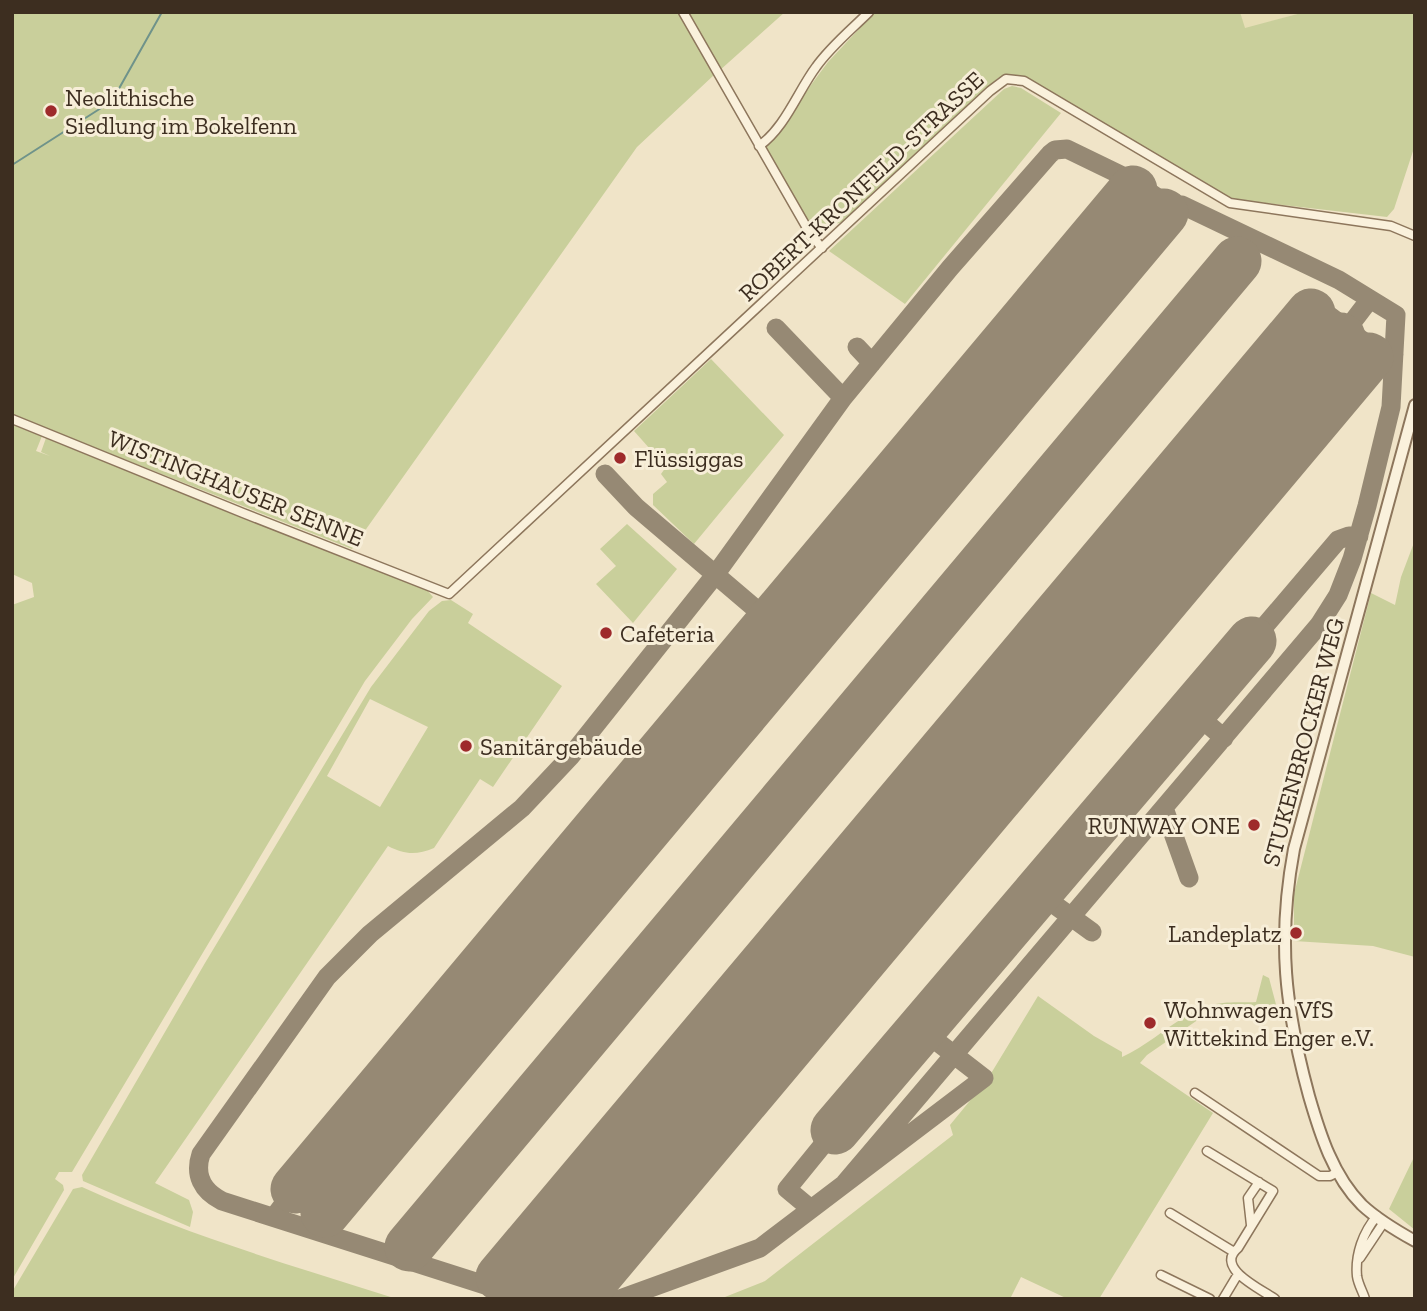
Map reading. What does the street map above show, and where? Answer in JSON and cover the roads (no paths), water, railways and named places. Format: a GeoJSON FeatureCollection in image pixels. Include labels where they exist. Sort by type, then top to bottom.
{"type":"FeatureCollection","features":[{"type":"Feature","properties":{"kind":"street"},"geometry":{"type":"LineString","coordinates":[[683,12],[812,237],[822,248]]}},
{"type":"Feature","properties":{"kind":"street"},"geometry":{"type":"LineString","coordinates":[[759,146],[782,120],[828,51],[869,12]]}},
{"type":"Feature","properties":{"kind":"street","name":"ROBERT-KRONFELD-STRASSE"},"geometry":{"type":"LineString","coordinates":[[445,594],[451,593],[1001,81],[1011,78],[1024,81],[1230,203],[1391,226],[1415,236]]}},
{"type":"Feature","properties":{"kind":"street","name":"STUKENBROCKER WEG"},"geometry":{"type":"LineString","coordinates":[[1415,405],[1301,821],[1286,897],[1284,951],[1287,1001],[1297,1051],[1324,1142],[1338,1172],[1362,1205],[1415,1241]]}},
{"type":"Feature","properties":{"kind":"street","name":"WISTINGHAUSER SENNE"},"geometry":{"type":"LineString","coordinates":[[12,419],[445,594]]}},
{"type":"Feature","properties":{"kind":"street"},"geometry":{"type":"LineString","coordinates":[[1195,1093],[1319,1176],[1330,1177],[1338,1172]]}},
{"type":"Feature","properties":{"kind":"street"},"geometry":{"type":"LineString","coordinates":[[1207,1151],[1273,1191],[1231,1260],[1238,1275],[1275,1299]]}},
{"type":"Feature","properties":{"kind":"street"},"geometry":{"type":"LineString","coordinates":[[1251,1226],[1248,1198],[1259,1182]]}},
{"type":"Feature","properties":{"kind":"street"},"geometry":{"type":"LineString","coordinates":[[1170,1213],[1234,1252]]}},
{"type":"Feature","properties":{"kind":"street"},"geometry":{"type":"LineString","coordinates":[[1365,1299],[1357,1276],[1359,1261],[1381,1219]]}},
{"type":"Feature","properties":{"kind":"street"},"geometry":{"type":"LineString","coordinates":[[1161,1275],[1210,1299]]}},
{"type":"Feature","properties":{"kind":"street"},"geometry":{"type":"LineString","coordinates":[[1223,1299],[1238,1275]]}},
{"type":"Feature","properties":{"kind":"waterway"},"geometry":{"type":"LineString","coordinates":[[12,165],[112,101],[162,12]]}},
{"type":"Feature","properties":{"kind":"place","name":"Neolithische Siedlung im Bokelfenn"},"geometry":{"type":"Point","coordinates":[51,111]}},
{"type":"Feature","properties":{"kind":"place","name":"Flüssiggas"},"geometry":{"type":"Point","coordinates":[620,458]}},
{"type":"Feature","properties":{"kind":"place","name":"Cafeteria"},"geometry":{"type":"Point","coordinates":[606,633]}},
{"type":"Feature","properties":{"kind":"place","name":"Sanitärgebäude"},"geometry":{"type":"Point","coordinates":[466,746]}},
{"type":"Feature","properties":{"kind":"place","name":"RUNWAY ONE"},"geometry":{"type":"Point","coordinates":[1254,825]}},
{"type":"Feature","properties":{"kind":"place","name":"Landeplatz"},"geometry":{"type":"Point","coordinates":[1296,933]}},
{"type":"Feature","properties":{"kind":"place","name":"Wohnwagen VfS Wittekind Enger e.V."},"geometry":{"type":"Point","coordinates":[1150,1023]}}]}
